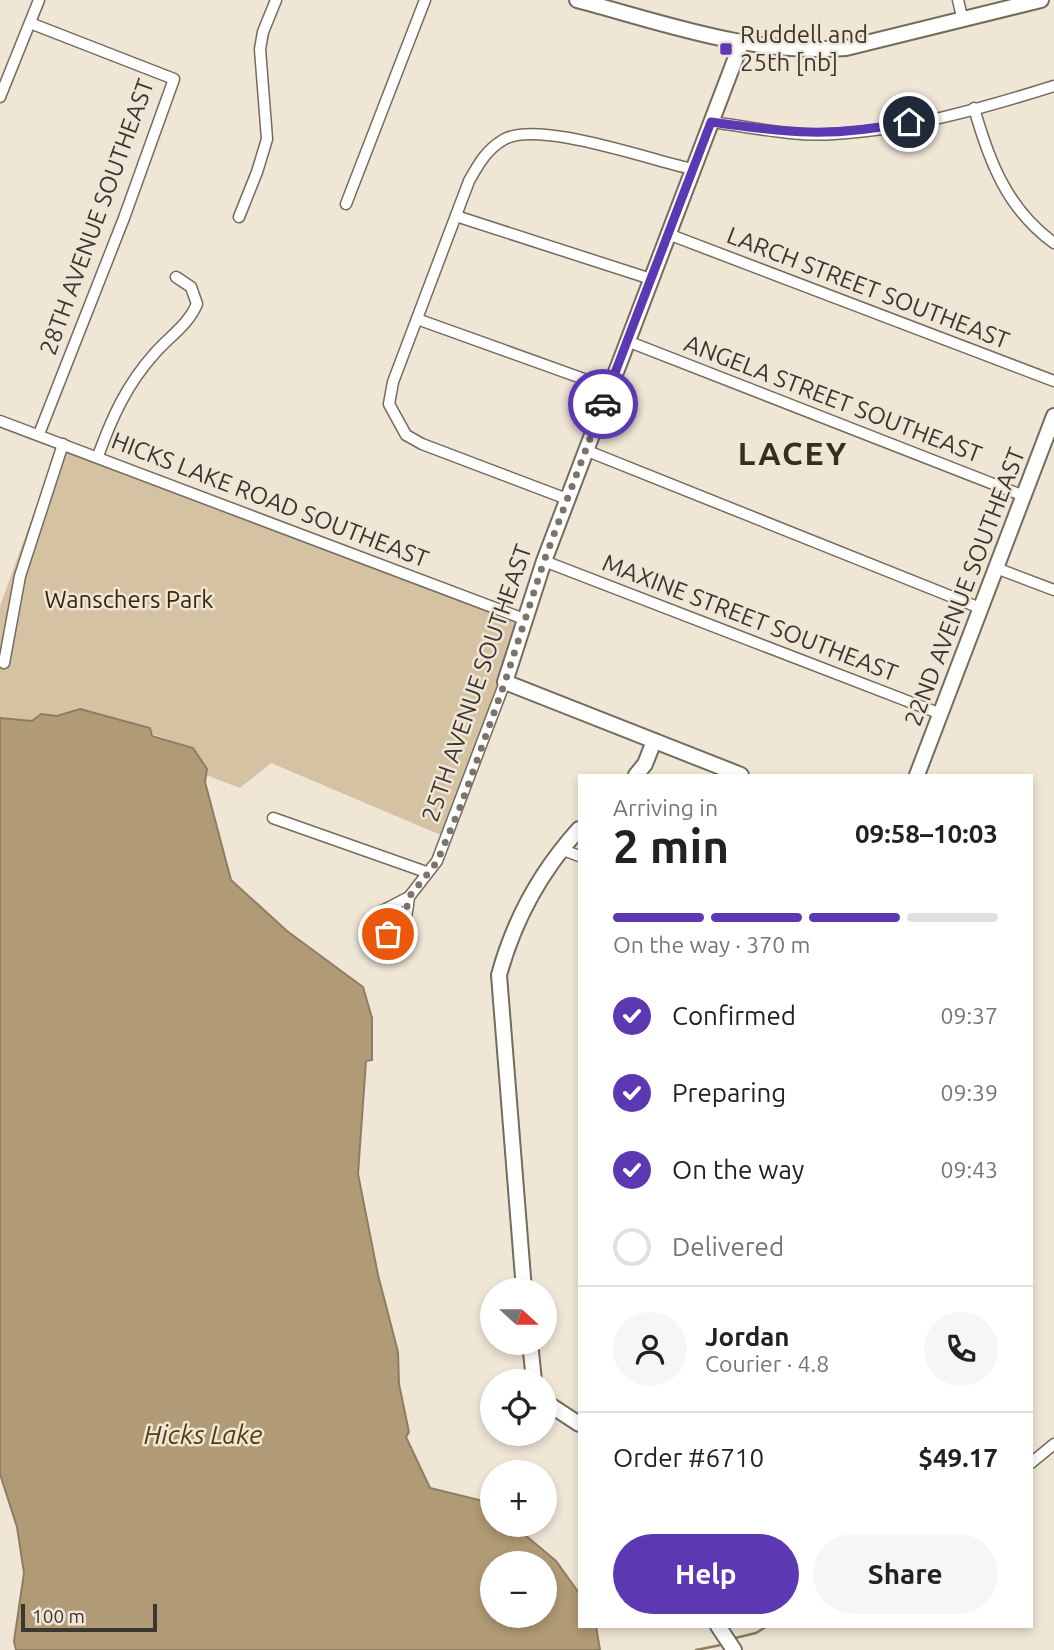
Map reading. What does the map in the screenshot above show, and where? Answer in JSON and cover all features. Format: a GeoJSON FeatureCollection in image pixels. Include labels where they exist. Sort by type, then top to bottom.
{"type":"FeatureCollection","features":[{"type":"Feature","properties":{"kind":"street"},"geometry":{"type":"LineString","coordinates":[[0,97],[39,0]]}},
{"type":"Feature","properties":{"kind":"street"},"geometry":{"type":"LineString","coordinates":[[239,217],[267,139],[260,49],[263,32],[276,0]]}},
{"type":"Feature","properties":{"kind":"street"},"geometry":{"type":"LineString","coordinates":[[346,204],[425,0]]}},
{"type":"Feature","properties":{"kind":"street"},"geometry":{"type":"LineString","coordinates":[[577,0],[741,44],[814,50],[846,48],[1041,0]]}},
{"type":"Feature","properties":{"kind":"street"},"geometry":{"type":"LineString","coordinates":[[958,0],[963,21]]}},
{"type":"Feature","properties":{"kind":"street","name":"28TH AVENUE SOUTHEAST"},"geometry":{"type":"LineString","coordinates":[[30,23],[174,79],[119,231],[39,434]]}},
{"type":"Feature","properties":{"kind":"street","name":"25TH AVENUE SOUTHEAST"},"geometry":{"type":"LineString","coordinates":[[409,897],[426,872],[437,862],[447,839],[505,682],[544,561],[585,450],[741,44]]}},
{"type":"Feature","properties":{"kind":"street"},"geometry":{"type":"LineString","coordinates":[[711,122],[760,130],[832,134],[867,131],[974,108],[1054,86]]}},
{"type":"Feature","properties":{"kind":"street"},"geometry":{"type":"LineString","coordinates":[[974,108],[993,169],[1008,197],[1054,243]]}},
{"type":"Feature","properties":{"kind":"street"},"geometry":{"type":"LineString","coordinates":[[567,499],[422,444],[406,435],[389,404],[393,382],[469,181],[484,155],[503,139],[525,131],[553,133],[692,169]]}},
{"type":"Feature","properties":{"kind":"street"},"geometry":{"type":"LineString","coordinates":[[456,216],[650,279]]}},
{"type":"Feature","properties":{"kind":"street","name":"LARCH STREET SOUTHEAST"},"geometry":{"type":"LineString","coordinates":[[668,234],[1054,381]]}},
{"type":"Feature","properties":{"kind":"street"},"geometry":{"type":"LineString","coordinates":[[98,456],[120,398],[156,352],[187,322],[197,304],[191,287],[176,277]]}},
{"type":"Feature","properties":{"kind":"street"},"geometry":{"type":"LineString","coordinates":[[417,319],[609,388]]}},
{"type":"Feature","properties":{"kind":"street","name":"ANGELA STREET SOUTHEAST"},"geometry":{"type":"LineString","coordinates":[[626,341],[1024,496]]}},
{"type":"Feature","properties":{"kind":"street","name":"22ND AVENUE SOUTHEAST"},"geometry":{"type":"LineString","coordinates":[[918,774],[1054,416]]}},
{"type":"Feature","properties":{"kind":"street","name":"HICKS LAKE ROAD SOUTHEAST"},"geometry":{"type":"LineString","coordinates":[[0,421],[524,619]]}},
{"type":"Feature","properties":{"kind":"street"},"geometry":{"type":"LineString","coordinates":[[4,663],[20,576],[63,444]]}},
{"type":"Feature","properties":{"kind":"street"},"geometry":{"type":"LineString","coordinates":[[585,450],[980,608]]}},
{"type":"Feature","properties":{"kind":"street","name":"MAXINE STREET SOUTHEAST"},"geometry":{"type":"LineString","coordinates":[[544,561],[941,714]]}},
{"type":"Feature","properties":{"kind":"street"},"geometry":{"type":"LineString","coordinates":[[996,568],[1054,590]]}},
{"type":"Feature","properties":{"kind":"street"},"geometry":{"type":"LineString","coordinates":[[505,682],[738,774]]}},
{"type":"Feature","properties":{"kind":"street"},"geometry":{"type":"LineString","coordinates":[[637,774],[645,764],[654,741]]}},
{"type":"Feature","properties":{"kind":"street"},"geometry":{"type":"LineString","coordinates":[[273,818],[426,872]]}},
{"type":"Feature","properties":{"kind":"street"},"geometry":{"type":"LineString","coordinates":[[523,1278],[499,975],[525,907],[561,849],[578,830]]}},
{"type":"Feature","properties":{"kind":"street"},"geometry":{"type":"LineString","coordinates":[[561,849],[578,856]]}},
{"type":"Feature","properties":{"kind":"street"},"geometry":{"type":"LineString","coordinates":[[557,1409],[578,1422]]}},
{"type":"Feature","properties":{"kind":"street"},"geometry":{"type":"LineString","coordinates":[[1033,1461],[1054,1444]]}},
{"type":"Feature","properties":{"kind":"street"},"geometry":{"type":"LineString","coordinates":[[719,1628],[734,1650]]}},
{"type":"Feature","properties":{"kind":"green space","name":"Wanschers Park"},"geometry":{"type":"Polygon","coordinates":[[[58,446],[521,625],[443,836],[271,763],[240,788],[206,775],[207,769],[193,748],[80,709],[57,716],[41,714],[32,721],[0,718],[0,606],[58,446]]]}},
{"type":"Feature","properties":{"kind":"water","name":"Hicks Lake"},"geometry":{"type":"Polygon","coordinates":[[[80,709],[150,728],[152,736],[193,748],[207,769],[205,782],[231,880],[287,931],[363,987],[372,1018],[372,1060],[366,1061],[358,1174],[378,1275],[398,1352],[399,1384],[409,1432],[406,1437],[430,1488],[480,1500],[480,1537],[527,1537],[544,1551],[480,1551],[480,1628],[557,1628],[557,1562],[578,1592],[578,1628],[596,1628],[600,1650],[16,1650],[14,1641],[24,1573],[17,1527],[0,1474],[0,718],[32,721],[41,714],[57,716],[80,709]]]}},
{"type":"Feature","properties":{"kind":"waterway"},"geometry":{"type":"LineString","coordinates":[[735,1638],[756,1633],[764,1628]]}},
{"type":"Feature","properties":{"kind":"waterway"},"geometry":{"type":"LineString","coordinates":[[696,1650],[721,1645]]}},
{"type":"Feature","properties":{"kind":"way so far"},"geometry":{"type":"LineString","coordinates":[[388,934],[394,934],[403,926],[409,897],[426,872],[437,862],[461,805],[516,651],[533,590],[603,404]]}},
{"type":"Feature","properties":{"kind":"place","name":"Ruddell and 25th [nb]"},"geometry":{"type":"Point","coordinates":[726,49]}},
{"type":"Feature","properties":{"kind":"district","name":"LACEY"},"geometry":{"type":"Point","coordinates":[793,454]}},
{"type":"Feature","properties":{"kind":"route"},"geometry":{"type":"LineString","coordinates":[[603,404],[711,122],[788,133],[832,134],[867,131],[909,122]]}}]}
